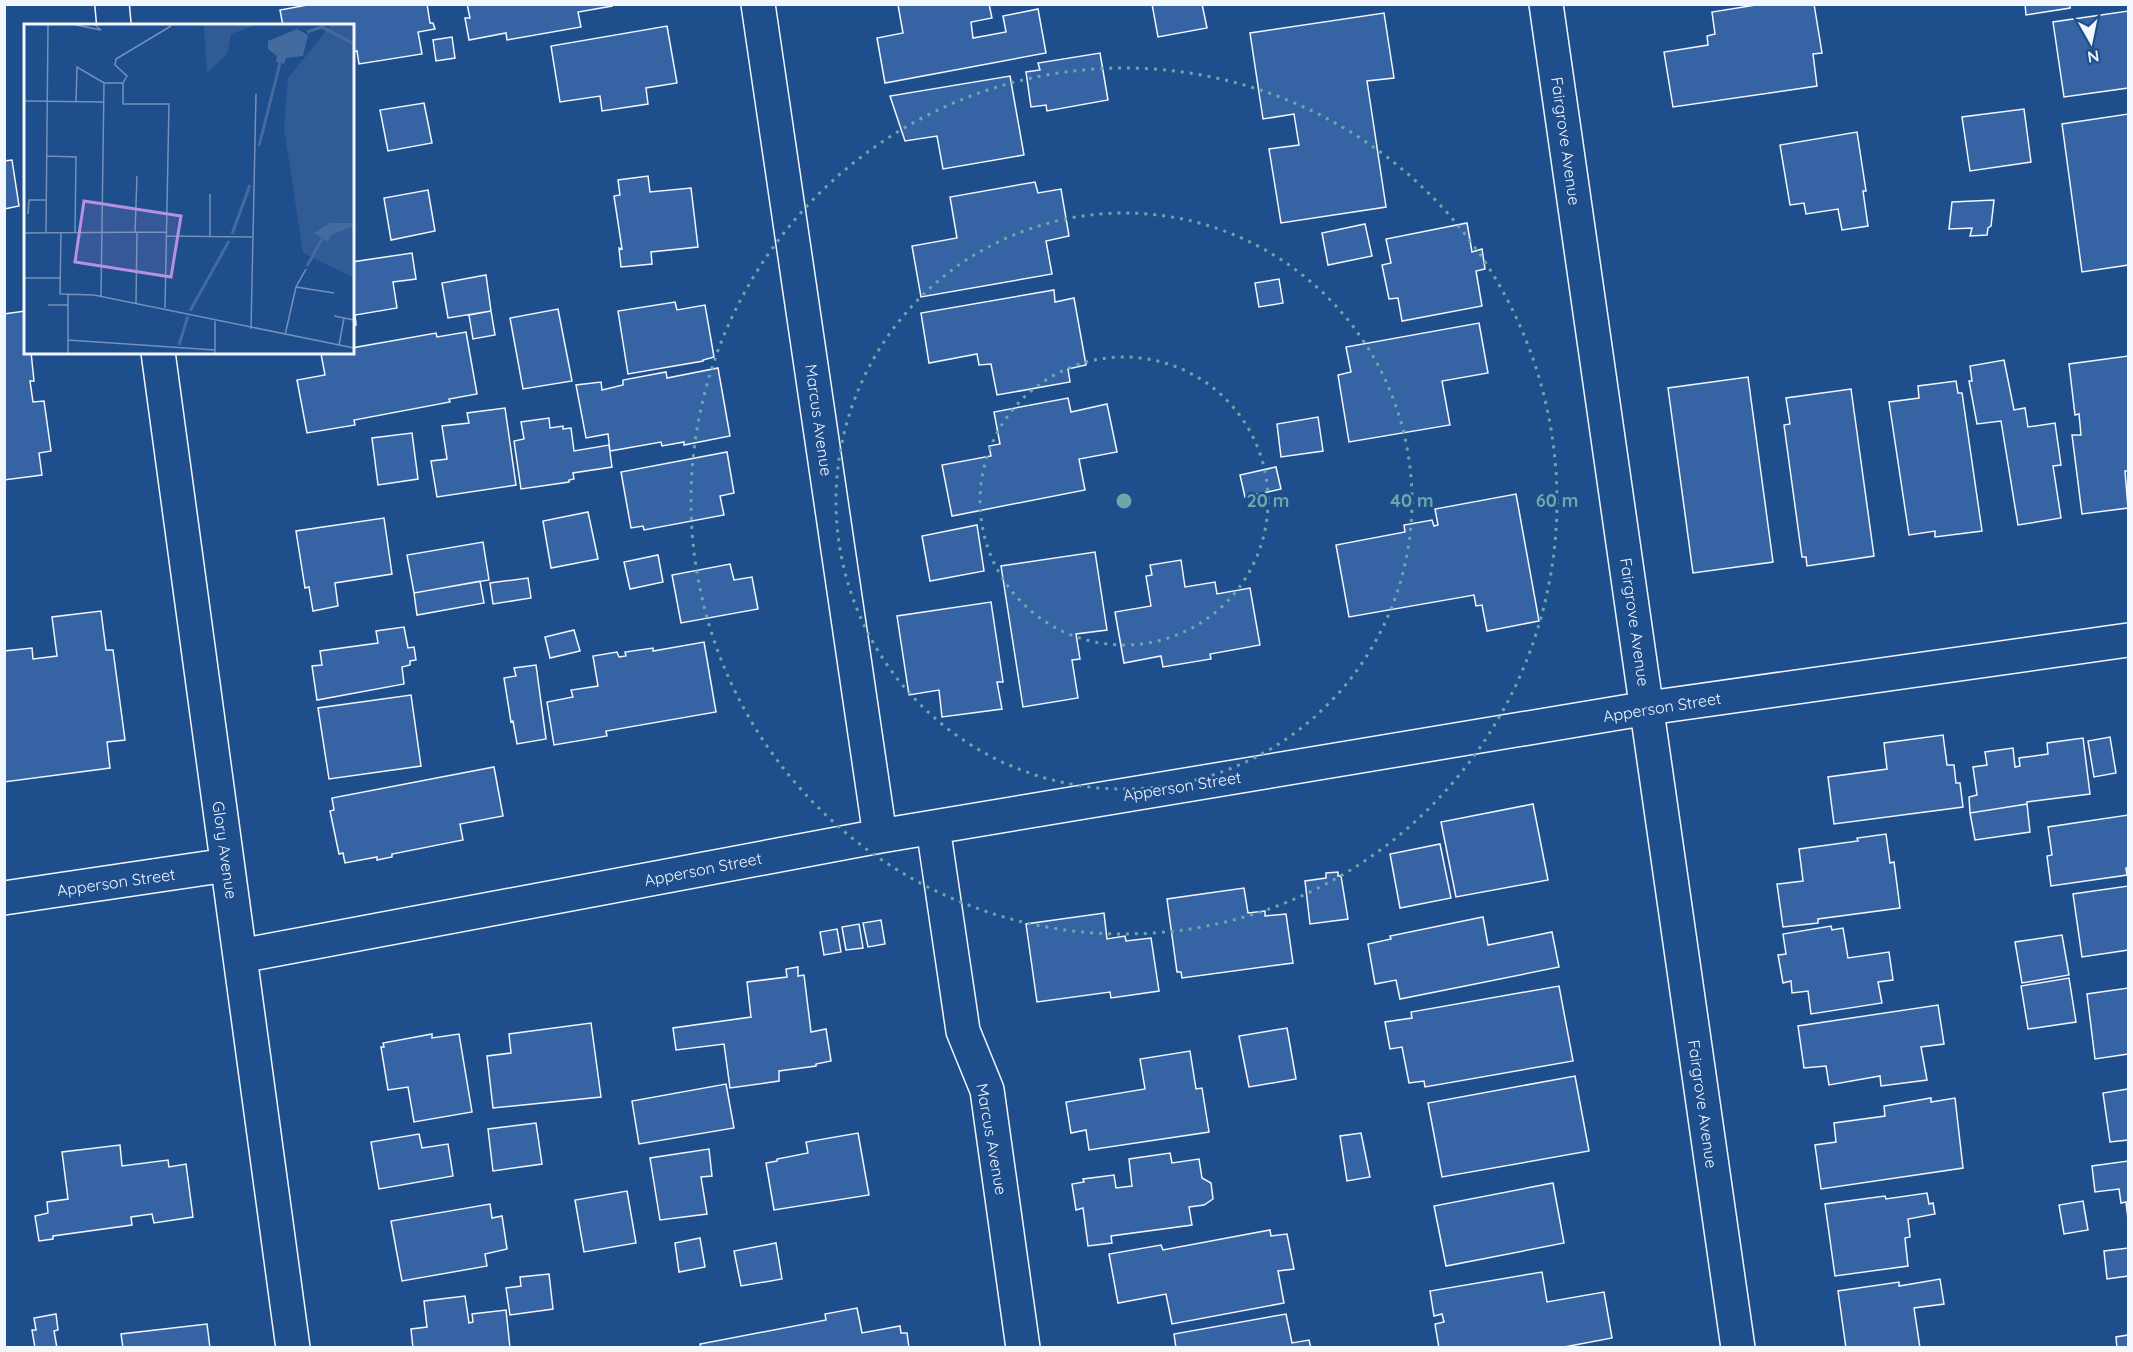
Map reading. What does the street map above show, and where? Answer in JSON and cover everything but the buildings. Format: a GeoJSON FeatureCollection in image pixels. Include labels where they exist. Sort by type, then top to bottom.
{"type":"FeatureCollection","features":[{"type":"Feature","properties":{"kind":"street"},"geometry":{"type":"LineString","coordinates":[[112,4],[114,24]]}},
{"type":"Feature","properties":{"kind":"street","name":"Marcus Avenue"},"geometry":{"type":"LineString","coordinates":[[758,4],[880,836]]}},
{"type":"Feature","properties":{"kind":"street","name":"Fairgrove Avenue"},"geometry":{"type":"LineString","coordinates":[[1546,4],[1738,1347]]}},
{"type":"Feature","properties":{"kind":"street","name":"Glory Avenue"},"geometry":{"type":"LineString","coordinates":[[158,354],[293,1347]]}},
{"type":"Feature","properties":{"kind":"street","name":"Apperson Street"},"geometry":{"type":"LineString","coordinates":[[240,956],[933,827],[1648,708],[2128,640]]}},
{"type":"Feature","properties":{"kind":"street","name":"Marcus Avenue"},"geometry":{"type":"LineString","coordinates":[[933,827],[963,1031],[987,1090],[1023,1347]]}},
{"type":"Feature","properties":{"kind":"street","name":"Apperson Street"},"geometry":{"type":"LineString","coordinates":[[4,898],[227,865]]}}]}
